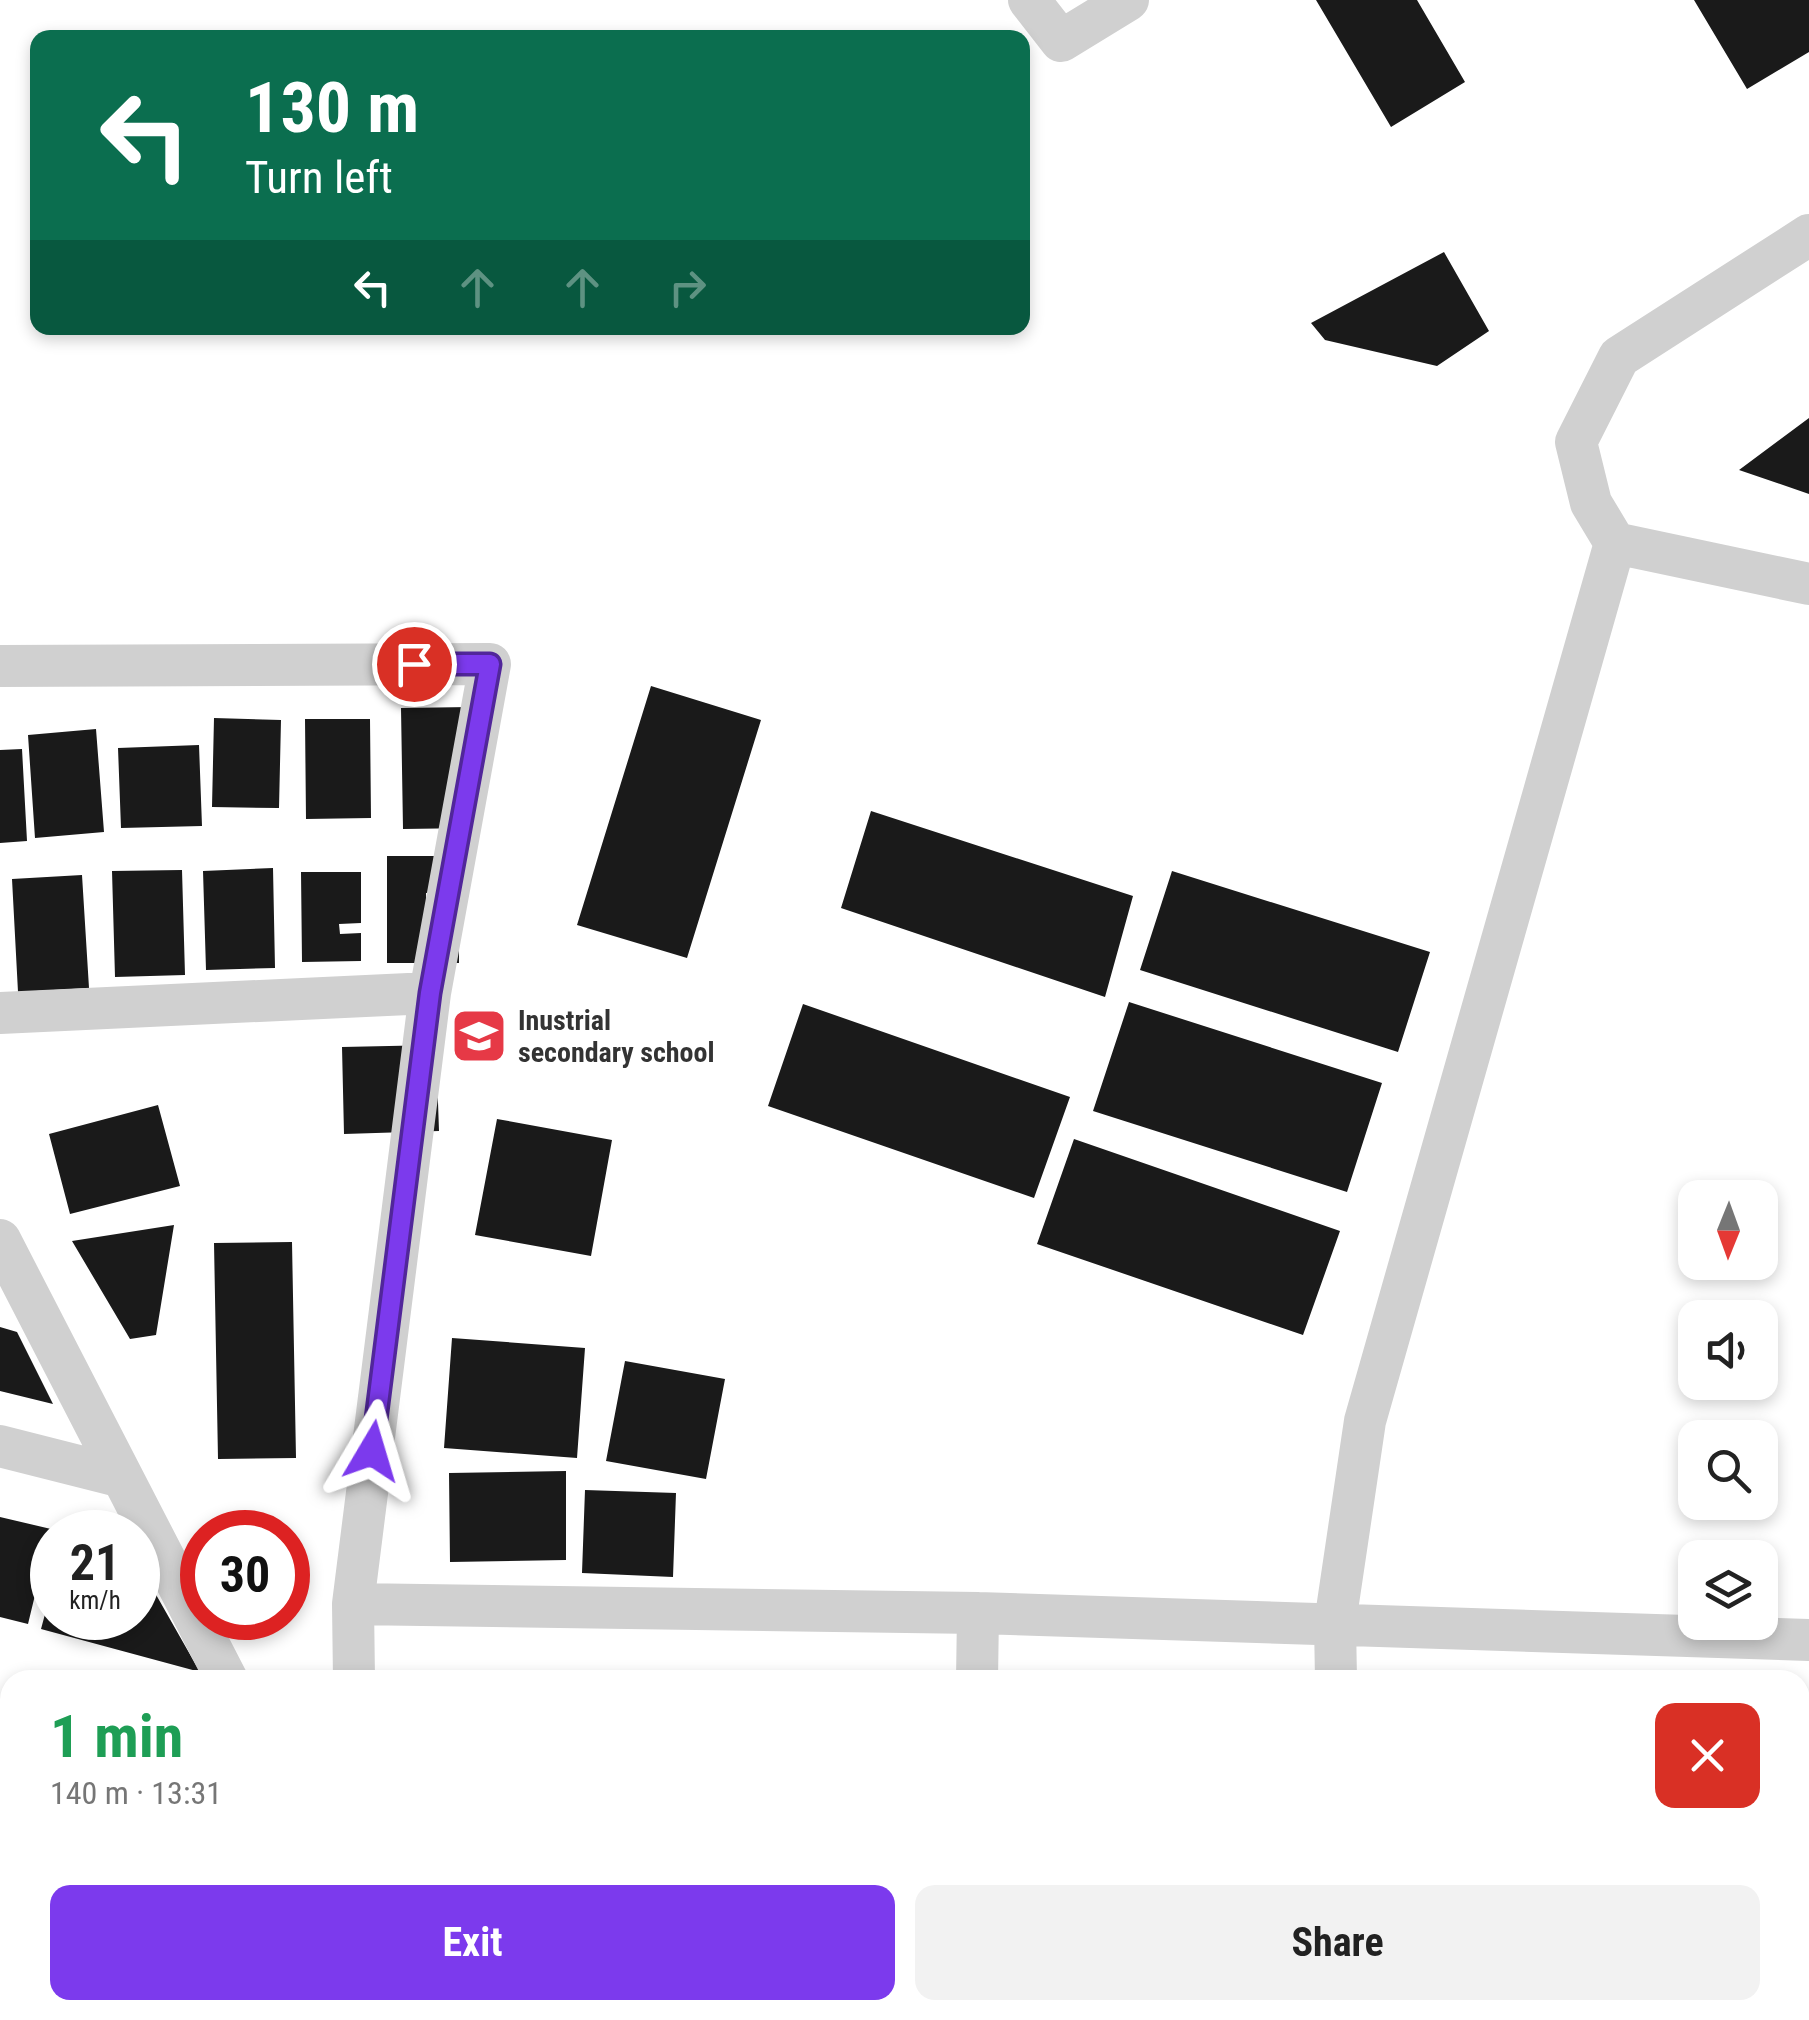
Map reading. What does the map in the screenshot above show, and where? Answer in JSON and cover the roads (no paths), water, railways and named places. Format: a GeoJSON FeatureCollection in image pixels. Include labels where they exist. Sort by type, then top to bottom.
{"type":"FeatureCollection","features":[{"type":"Feature","properties":{"kind":"street"},"geometry":{"type":"LineString","coordinates":[[1029,0],[1061,40],[1128,0]]}},
{"type":"Feature","properties":{"kind":"street"},"geometry":{"type":"LineString","coordinates":[[1336,1670],[1335,1623],[1365,1421],[1615,543],[1591,503],[1576,442],[1619,357],[1809,235]]}},
{"type":"Feature","properties":{"kind":"street"},"geometry":{"type":"LineString","coordinates":[[1615,543],[1809,584]]}},
{"type":"Feature","properties":{"kind":"street"},"geometry":{"type":"LineString","coordinates":[[0,666],[490,664],[430,993],[353,1604],[354,1670]]}},
{"type":"Feature","properties":{"kind":"street"},"geometry":{"type":"LineString","coordinates":[[0,1013],[430,993]]}},
{"type":"Feature","properties":{"kind":"street"},"geometry":{"type":"LineString","coordinates":[[0,1240],[222,1670]]}},
{"type":"Feature","properties":{"kind":"street"},"geometry":{"type":"LineString","coordinates":[[0,1446],[122,1477]]}},
{"type":"Feature","properties":{"kind":"street"},"geometry":{"type":"LineString","coordinates":[[353,1604],[978,1613],[1809,1640]]}},
{"type":"Feature","properties":{"kind":"street"},"geometry":{"type":"LineString","coordinates":[[977,1670],[978,1613]]}},
{"type":"Feature","properties":{"kind":"place","name":"Inustrial secondary school"},"geometry":{"type":"Point","coordinates":[479,1036]}}]}
